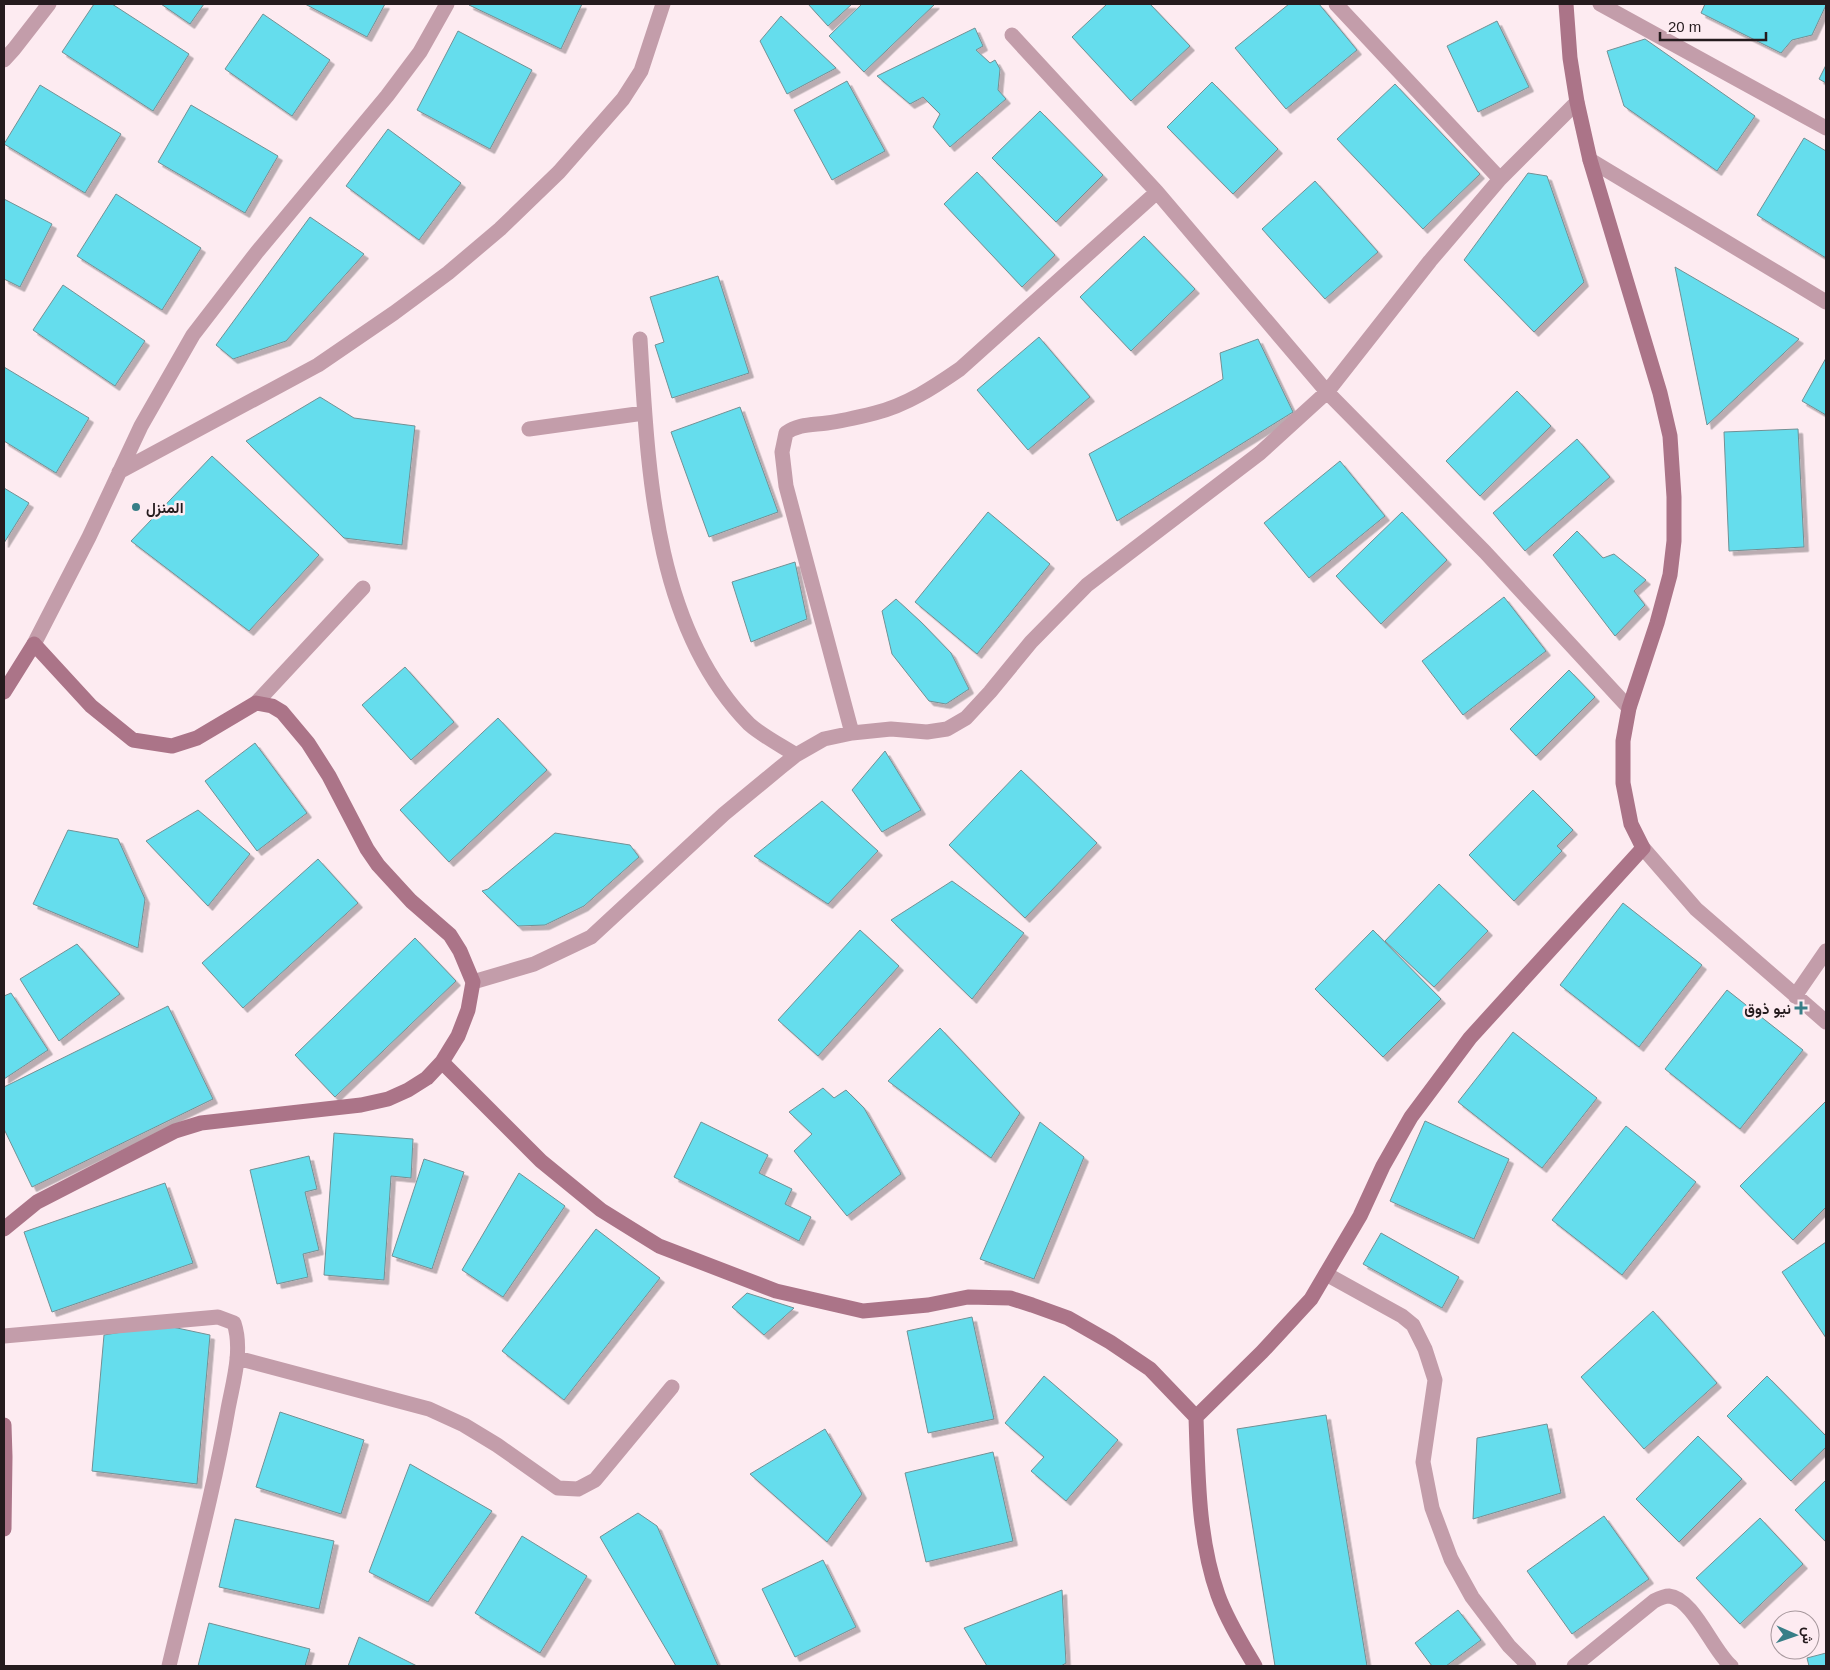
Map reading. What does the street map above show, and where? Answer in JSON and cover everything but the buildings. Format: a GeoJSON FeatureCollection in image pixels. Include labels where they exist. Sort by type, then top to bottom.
{"type":"FeatureCollection","features":[{"type":"Feature","properties":{"kind":"street"},"geometry":{"type":"LineString","coordinates":[[4,60],[49,4]]}},
{"type":"Feature","properties":{"kind":"street"},"geometry":{"type":"LineString","coordinates":[[4,692],[34,644],[89,537],[141,426],[193,335],[263,244],[387,96],[420,52],[447,4]]}},
{"type":"Feature","properties":{"kind":"street"},"geometry":{"type":"LineString","coordinates":[[119,472],[318,365],[448,273],[500,229],[559,172],[623,100],[642,71],[663,4]]}},
{"type":"Feature","properties":{"kind":"street"},"geometry":{"type":"LineString","coordinates":[[1336,4],[1500,179]]}},
{"type":"Feature","properties":{"kind":"street"},"geometry":{"type":"LineString","coordinates":[[1566,4],[1570,58],[1577,102],[1590,160],[1660,393],[1670,436],[1674,497],[1674,541],[1670,575],[1657,624],[1629,708],[1623,741],[1623,783],[1631,824],[1643,848],[1696,909],[1826,1022]]}},
{"type":"Feature","properties":{"kind":"street"},"geometry":{"type":"LineString","coordinates":[[1600,4],[1826,128]]}},
{"type":"Feature","properties":{"kind":"street"},"geometry":{"type":"LineString","coordinates":[[1012,35],[1157,192],[1327,392],[1485,552],[1629,708]]}},
{"type":"Feature","properties":{"kind":"street"},"geometry":{"type":"LineString","coordinates":[[473,982],[534,964],[591,937],[724,814],[796,755],[824,739],[891,729],[927,732],[947,730],[966,718],[1031,642],[1087,585],[1260,453],[1327,392],[1430,261],[1500,179],[1577,102]]}},
{"type":"Feature","properties":{"kind":"street"},"geometry":{"type":"LineString","coordinates":[[1590,160],[1826,302]]}},
{"type":"Feature","properties":{"kind":"street"},"geometry":{"type":"LineString","coordinates":[[852,734],[786,486],[782,452],[786,433],[794,427],[828,423],[878,412],[907,402],[930,390],[966,364],[1157,192]]}},
{"type":"Feature","properties":{"kind":"street"},"geometry":{"type":"LineString","coordinates":[[640,339],[644,413],[658,526],[680,611],[704,663],[725,697],[751,726],[796,755]]}},
{"type":"Feature","properties":{"kind":"street"},"geometry":{"type":"LineString","coordinates":[[529,429],[644,413]]}},
{"type":"Feature","properties":{"kind":"street"},"geometry":{"type":"LineString","coordinates":[[34,644],[91,706],[132,740],[172,746],[197,738],[256,703],[363,588]]}},
{"type":"Feature","properties":{"kind":"street"},"geometry":{"type":"LineString","coordinates":[[4,1229],[37,1202],[175,1131],[202,1123],[361,1105],[388,1099],[408,1090],[427,1078],[442,1062],[458,1036],[468,1010],[473,982],[464,960],[450,935],[412,901],[372,857],[329,776],[308,743],[282,712],[272,706],[256,703]]}},
{"type":"Feature","properties":{"kind":"street"},"geometry":{"type":"LineString","coordinates":[[1196,1417],[1262,1352],[1310,1298],[1360,1216],[1383,1166],[1412,1117],[1470,1038],[1643,848]]}},
{"type":"Feature","properties":{"kind":"street"},"geometry":{"type":"LineString","coordinates":[[1796,996],[1826,950]]}},
{"type":"Feature","properties":{"kind":"street"},"geometry":{"type":"LineString","coordinates":[[442,1062],[541,1161],[600,1210],[659,1246],[776,1291],[863,1311],[928,1305],[968,1297],[1010,1298],[1068,1318],[1110,1342],[1150,1369],[1196,1417],[1198,1483],[1205,1546],[1218,1596],[1240,1641],[1255,1666]]}},
{"type":"Feature","properties":{"kind":"street"},"geometry":{"type":"LineString","coordinates":[[1326,1274],[1402,1316],[1413,1325],[1425,1349],[1435,1380],[1423,1462],[1432,1508],[1451,1559],[1472,1597],[1509,1646],[1529,1666]]}},
{"type":"Feature","properties":{"kind":"street"},"geometry":{"type":"LineString","coordinates":[[4,1336],[218,1317],[234,1323],[238,1334],[237,1358],[218,1462],[168,1666]]}},
{"type":"Feature","properties":{"kind":"street"},"geometry":{"type":"LineString","coordinates":[[237,1358],[429,1409],[464,1425],[497,1444],[558,1488],[578,1490],[595,1480],[672,1387]]}},
{"type":"Feature","properties":{"kind":"street"},"geometry":{"type":"LineString","coordinates":[[4,1425],[4,1529]]}},
{"type":"Feature","properties":{"kind":"street"},"geometry":{"type":"LineString","coordinates":[[1574,1666],[1654,1600],[1668,1596],[1679,1599],[1694,1614],[1724,1660],[1731,1666]]}},
{"type":"Feature","properties":{"kind":"place","name":"المنزل"},"geometry":{"type":"Point","coordinates":[136,507]}},
{"type":"Feature","properties":{"kind":"place","name":"نيو ذوق"},"geometry":{"type":"Point","coordinates":[1801,1008]}}]}
